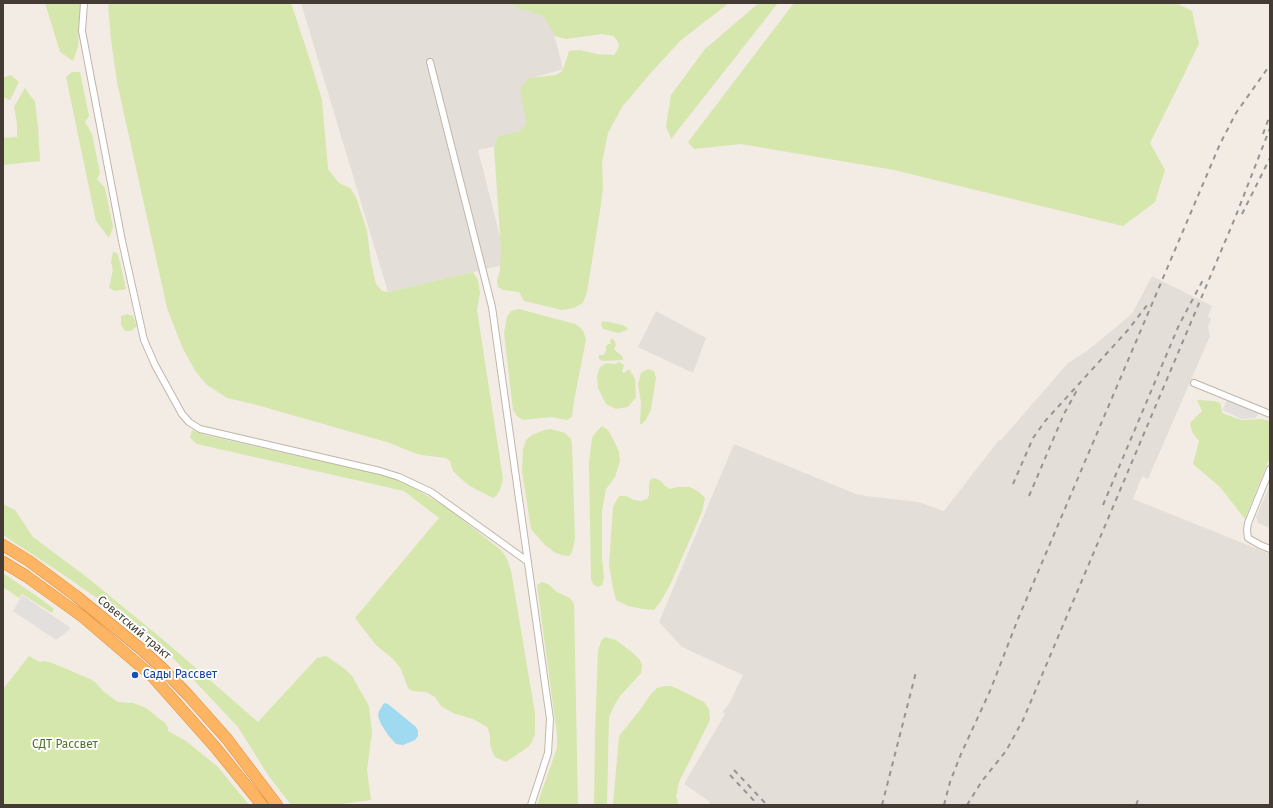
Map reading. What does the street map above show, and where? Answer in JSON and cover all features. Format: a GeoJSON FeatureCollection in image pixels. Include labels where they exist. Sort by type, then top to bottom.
{"type":"FeatureCollection","features":[{"type":"Feature","properties":{"kind":"highway","name":"Советский тракт"},"geometry":{"type":"LineString","coordinates":[[3,545],[29,561],[76,596],[161,667],[227,739],[277,805]]}},
{"type":"Feature","properties":{"kind":"highway","name":"Советский тракт"},"geometry":{"type":"LineString","coordinates":[[3,562],[26,576],[83,617],[153,677],[215,747],[262,805]]}},
{"type":"Feature","properties":{"kind":"street"},"geometry":{"type":"LineString","coordinates":[[84,3],[82,31],[122,241],[144,340],[155,365],[182,414],[189,422],[200,429],[380,471],[399,477],[431,492],[527,561]]}},
{"type":"Feature","properties":{"kind":"street"},"geometry":{"type":"LineString","coordinates":[[430,62],[492,308],[550,719],[548,753],[531,805]]}},
{"type":"Feature","properties":{"kind":"street"},"geometry":{"type":"LineString","coordinates":[[1194,382],[1270,414]]}},
{"type":"Feature","properties":{"kind":"street"},"geometry":{"type":"LineString","coordinates":[[1270,470],[1246,530],[1248,538],[1270,549]]}},
{"type":"Feature","properties":{"kind":"shaded area"},"geometry":{"type":"Polygon","coordinates":[[[301,3],[546,3],[563,69],[529,79],[539,136],[478,150],[507,264],[388,292],[301,3]]]}},
{"type":"Feature","properties":{"kind":"shaded area"},"geometry":{"type":"Polygon","coordinates":[[[1152,276],[1212,306],[1208,316],[1211,319],[1208,327],[1210,336],[1148,479],[1142,476],[1133,499],[1270,554],[1270,805],[710,805],[710,802],[684,784],[725,714],[723,712],[728,706],[743,675],[682,647],[659,622],[734,444],[856,494],[918,502],[944,511],[999,440],[1001,440],[1068,363],[1087,351],[1133,312],[1152,276]]]}},
{"type":"Feature","properties":{"kind":"shaded area"},"geometry":{"type":"Polygon","coordinates":[[[656,311],[706,338],[693,373],[638,347],[656,311]]]}},
{"type":"Feature","properties":{"kind":"shaded area"},"geometry":{"type":"Polygon","coordinates":[[[1229,397],[1260,410],[1256,418],[1242,419],[1222,410],[1229,397]]]}},
{"type":"Feature","properties":{"kind":"shaded area"},"geometry":{"type":"Polygon","coordinates":[[[1270,485],[1270,528],[1258,523],[1256,517],[1270,485]]]}},
{"type":"Feature","properties":{"kind":"shaded area"},"geometry":{"type":"Polygon","coordinates":[[[22,595],[71,628],[56,640],[13,611],[22,595]]]}},
{"type":"Feature","properties":{"kind":"green space"},"geometry":{"type":"Polygon","coordinates":[[[45,3],[81,3],[78,47],[73,61],[60,52],[45,3]]]}},
{"type":"Feature","properties":{"kind":"green space"},"geometry":{"type":"Polygon","coordinates":[[[108,3],[291,3],[322,100],[328,169],[339,183],[350,188],[356,197],[367,231],[371,262],[376,284],[382,291],[388,292],[473,272],[478,280],[480,293],[477,310],[503,479],[497,495],[493,498],[470,486],[453,471],[450,461],[446,458],[421,455],[390,443],[257,405],[227,398],[207,385],[196,372],[183,349],[167,308],[117,82],[111,40],[108,3]]]}},
{"type":"Feature","properties":{"kind":"green space"},"geometry":{"type":"Polygon","coordinates":[[[510,3],[729,3],[680,41],[622,107],[608,133],[602,162],[603,188],[600,211],[587,292],[583,303],[574,308],[562,310],[524,301],[519,292],[503,290],[498,287],[497,281],[500,270],[501,249],[494,148],[498,136],[519,132],[525,126],[526,121],[520,89],[529,78],[556,75],[562,71],[569,51],[580,50],[597,54],[614,55],[619,45],[613,36],[602,34],[566,39],[555,36],[544,17],[530,11],[520,9],[510,3]]]}},
{"type":"Feature","properties":{"kind":"green space"},"geometry":{"type":"Polygon","coordinates":[[[759,3],[778,3],[671,139],[666,126],[671,95],[705,49],[759,3]]]}},
{"type":"Feature","properties":{"kind":"green space"},"geometry":{"type":"Polygon","coordinates":[[[794,3],[1176,3],[1192,11],[1199,44],[1150,143],[1165,170],[1155,202],[1123,226],[894,170],[741,144],[694,149],[688,142],[794,3]]]}},
{"type":"Feature","properties":{"kind":"green space"},"geometry":{"type":"Polygon","coordinates":[[[72,72],[80,72],[89,116],[85,122],[92,134],[100,173],[97,179],[105,188],[113,227],[109,238],[96,221],[66,77],[72,72]]]}},
{"type":"Feature","properties":{"kind":"green space"},"geometry":{"type":"Polygon","coordinates":[[[11,75],[19,82],[10,100],[3,97],[3,78],[11,75]]]}},
{"type":"Feature","properties":{"kind":"green space"},"geometry":{"type":"Polygon","coordinates":[[[25,88],[35,102],[40,161],[3,165],[3,138],[17,137],[17,123],[14,107],[25,88]]]}},
{"type":"Feature","properties":{"kind":"green space"},"geometry":{"type":"Polygon","coordinates":[[[113,252],[117,253],[126,289],[115,291],[109,288],[113,270],[111,262],[113,252]]]}},
{"type":"Feature","properties":{"kind":"green space"},"geometry":{"type":"Polygon","coordinates":[[[519,309],[575,324],[582,329],[586,339],[572,417],[567,420],[551,417],[523,420],[517,416],[513,410],[504,333],[507,317],[511,311],[519,309]]]}},
{"type":"Feature","properties":{"kind":"green space"},"geometry":{"type":"Polygon","coordinates":[[[127,314],[133,316],[137,326],[131,331],[125,331],[121,325],[121,316],[127,314]]]}},
{"type":"Feature","properties":{"kind":"green space"},"geometry":{"type":"Polygon","coordinates":[[[603,321],[623,325],[628,329],[618,333],[603,329],[601,324],[603,321]]]}},
{"type":"Feature","properties":{"kind":"green space"},"geometry":{"type":"Polygon","coordinates":[[[612,338],[616,345],[614,349],[621,355],[623,360],[603,361],[599,359],[599,355],[604,355],[606,346],[611,344],[610,341],[612,338]]]}},
{"type":"Feature","properties":{"kind":"green space"},"geometry":{"type":"Polygon","coordinates":[[[619,362],[624,365],[622,372],[624,373],[629,369],[635,379],[636,397],[628,407],[616,409],[606,404],[598,388],[597,376],[600,367],[607,363],[615,364],[619,362]]]}},
{"type":"Feature","properties":{"kind":"green space"},"geometry":{"type":"Polygon","coordinates":[[[648,369],[654,371],[656,378],[651,409],[646,420],[640,424],[641,403],[638,384],[641,373],[648,369]]]}},
{"type":"Feature","properties":{"kind":"green space"},"geometry":{"type":"Polygon","coordinates":[[[1197,400],[1214,401],[1220,403],[1222,413],[1241,420],[1262,419],[1270,421],[1270,457],[1245,519],[1220,487],[1193,464],[1199,441],[1192,432],[1190,423],[1202,411],[1197,400]]]}},
{"type":"Feature","properties":{"kind":"green space"},"geometry":{"type":"Polygon","coordinates":[[[602,426],[608,430],[613,439],[619,452],[620,461],[615,477],[606,489],[602,511],[602,557],[604,578],[602,585],[598,587],[594,585],[591,580],[589,463],[592,438],[602,426]]]}},
{"type":"Feature","properties":{"kind":"green space"},"geometry":{"type":"Polygon","coordinates":[[[550,429],[565,433],[571,439],[572,444],[575,539],[572,552],[569,556],[554,552],[545,545],[531,529],[522,471],[523,449],[526,440],[532,435],[550,429]]]}},
{"type":"Feature","properties":{"kind":"green space"},"geometry":{"type":"Polygon","coordinates":[[[192,430],[205,435],[382,475],[402,481],[448,508],[502,551],[507,559],[511,571],[535,713],[535,734],[528,747],[506,762],[495,757],[490,744],[490,735],[487,727],[473,719],[453,713],[441,706],[435,697],[426,692],[412,691],[408,688],[401,669],[393,659],[376,645],[355,618],[439,518],[404,491],[197,444],[190,438],[192,430]]]}},
{"type":"Feature","properties":{"kind":"green space"},"geometry":{"type":"Polygon","coordinates":[[[654,478],[661,481],[670,489],[677,487],[690,487],[699,492],[705,498],[702,512],[671,583],[654,610],[628,606],[616,600],[609,565],[613,507],[619,496],[626,496],[634,500],[641,501],[647,499],[649,496],[650,480],[654,478]]]}},
{"type":"Feature","properties":{"kind":"green space"},"geometry":{"type":"Polygon","coordinates":[[[3,504],[15,510],[33,537],[88,578],[167,643],[258,722],[317,658],[326,656],[345,669],[352,676],[369,706],[372,732],[367,770],[371,800],[334,805],[291,805],[268,775],[238,727],[154,638],[61,573],[3,535],[3,504]]]}},
{"type":"Feature","properties":{"kind":"green space"},"geometry":{"type":"Polygon","coordinates":[[[3,573],[54,609],[52,613],[22,594],[19,598],[3,587],[3,573]]]}},
{"type":"Feature","properties":{"kind":"green space"},"geometry":{"type":"Polygon","coordinates":[[[542,582],[548,584],[557,592],[570,598],[574,604],[578,805],[537,805],[557,748],[557,735],[537,585],[542,582]]]}},
{"type":"Feature","properties":{"kind":"green space"},"geometry":{"type":"Polygon","coordinates":[[[605,637],[616,640],[633,653],[640,660],[642,665],[641,673],[620,696],[609,717],[607,803],[606,805],[594,805],[598,651],[601,641],[605,637]]]}},
{"type":"Feature","properties":{"kind":"green space","name":"СДТ Рассвет"},"geometry":{"type":"Polygon","coordinates":[[[29,656],[40,662],[50,662],[90,679],[118,702],[133,703],[146,708],[165,723],[168,731],[186,741],[218,767],[249,805],[3,805],[3,689],[29,656]]]}},
{"type":"Feature","properties":{"kind":"green space"},"geometry":{"type":"Polygon","coordinates":[[[671,686],[704,702],[709,709],[710,720],[679,782],[676,797],[678,800],[677,805],[613,805],[619,736],[650,695],[657,688],[671,686]]]}},
{"type":"Feature","properties":{"kind":"water"},"geometry":{"type":"Polygon","coordinates":[[[384,703],[388,704],[416,727],[418,736],[415,740],[403,745],[396,744],[388,735],[378,716],[384,703]]]}},
{"type":"Feature","properties":{"kind":"railway"},"geometry":{"type":"LineString","coordinates":[[944,805],[950,782],[961,754],[990,691],[1018,619],[1220,144],[1236,113],[1270,65]]}},
{"type":"Feature","properties":{"kind":"railway"},"geometry":{"type":"LineString","coordinates":[[1263,134],[1270,115]]}},
{"type":"Feature","properties":{"kind":"railway"},"geometry":{"type":"LineString","coordinates":[[967,805],[982,781],[1006,751],[1023,720],[1235,218],[1270,128]]}},
{"type":"Feature","properties":{"kind":"railway"},"geometry":{"type":"LineString","coordinates":[[1242,214],[1270,158]]}},
{"type":"Feature","properties":{"kind":"railway"},"geometry":{"type":"LineString","coordinates":[[1103,505],[1179,325],[1204,278]]}},
{"type":"Feature","properties":{"kind":"railway"},"geometry":{"type":"LineString","coordinates":[[1013,484],[1033,438],[1046,420],[1128,330],[1148,304]]}},
{"type":"Feature","properties":{"kind":"railway"},"geometry":{"type":"LineString","coordinates":[[1029,496],[1064,414],[1077,390]]}},
{"type":"Feature","properties":{"kind":"railway"},"geometry":{"type":"LineString","coordinates":[[882,805],[916,672]]}},
{"type":"Feature","properties":{"kind":"railway"},"geometry":{"type":"LineString","coordinates":[[734,770],[767,805]]}},
{"type":"Feature","properties":{"kind":"railway"},"geometry":{"type":"LineString","coordinates":[[730,775],[758,805]]}},
{"type":"Feature","properties":{"kind":"railway"},"geometry":{"type":"LineString","coordinates":[[1136,805],[1138,800]]}},
{"type":"Feature","properties":{"kind":"place","name":"Сады Рассвет"},"geometry":{"type":"Point","coordinates":[135,675]}}]}
